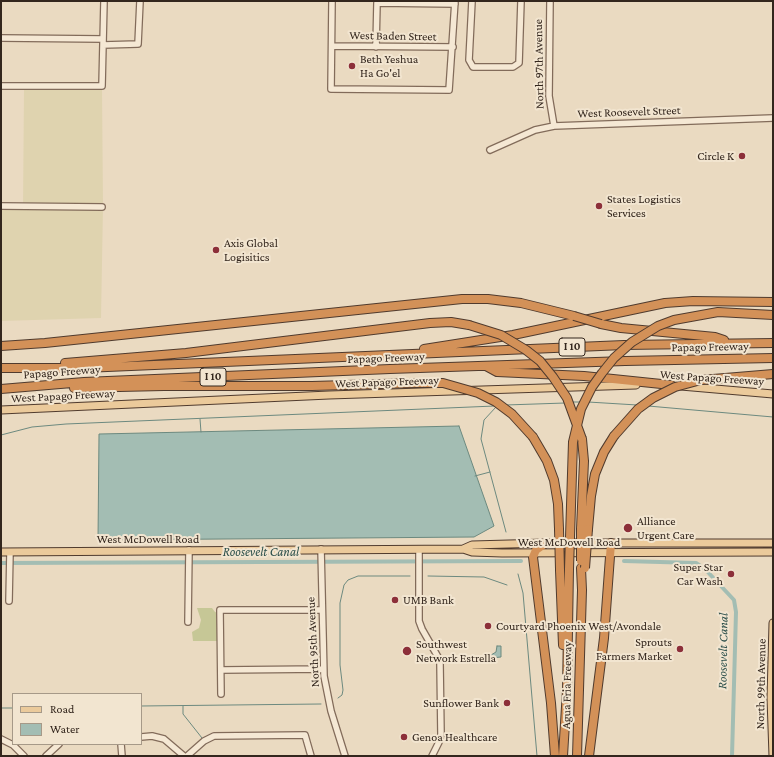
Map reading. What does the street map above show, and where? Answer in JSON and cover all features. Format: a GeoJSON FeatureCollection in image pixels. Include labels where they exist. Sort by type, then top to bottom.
{"type":"FeatureCollection","features":[{"type":"Feature","properties":{"kind":"highway"},"geometry":{"type":"LineString","coordinates":[[1,346],[53,342],[462,299],[510,301],[601,324],[637,330],[715,337],[733,342]]}},
{"type":"Feature","properties":{"kind":"highway"},"geometry":{"type":"LineString","coordinates":[[412,353],[429,347],[513,335],[665,303],[693,301],[773,302]]}},
{"type":"Feature","properties":{"kind":"highway"},"geometry":{"type":"LineString","coordinates":[[565,713],[567,690],[573,442],[581,409],[592,387],[614,358],[632,342],[658,326],[674,320],[718,312],[773,315]]}},
{"type":"Feature","properties":{"kind":"highway"},"geometry":{"type":"LineString","coordinates":[[35,368],[83,361],[186,353],[430,323],[451,322],[469,325],[501,335],[526,350],[554,377],[567,398],[582,439],[584,461],[585,529]]}},
{"type":"Feature","properties":{"kind":"highway","name":"Papago Freeway"},"geometry":{"type":"LineString","coordinates":[[1,368],[84,368],[412,353],[733,342],[770,343]]}},
{"type":"Feature","properties":{"kind":"highway","name":"Papago Freeway"},"geometry":{"type":"LineString","coordinates":[[1,389],[84,382],[625,360],[770,358]]}},
{"type":"Feature","properties":{"kind":"highway"},"geometry":{"type":"LineString","coordinates":[[486,366],[497,372],[584,376],[671,385]]}},
{"type":"Feature","properties":{"kind":"highway"},"geometry":{"type":"LineString","coordinates":[[585,529],[595,474],[604,452],[614,436],[638,409],[653,398],[675,387],[701,380],[773,374]]}},
{"type":"Feature","properties":{"kind":"highway"},"geometry":{"type":"LineString","coordinates":[[35,386],[296,387],[443,383],[478,393],[496,402],[512,414],[533,437],[547,461],[554,480],[558,504],[565,713]]}},
{"type":"Feature","properties":{"kind":"highway","name":"Agua Fria Freeway"},"geometry":{"type":"LineString","coordinates":[[577,756],[585,529]]}},
{"type":"Feature","properties":{"kind":"highway"},"geometry":{"type":"LineString","coordinates":[[589,756],[604,638],[611,543]]}},
{"type":"Feature","properties":{"kind":"highway"},"geometry":{"type":"LineString","coordinates":[[546,544],[534,553],[552,709],[555,756]]}},
{"type":"Feature","properties":{"kind":"highway","name":"Agua Fria Freeway"},"geometry":{"type":"LineString","coordinates":[[563,756],[565,713]]}},
{"type":"Feature","properties":{"kind":"main road","name":"West Papago Freeway"},"geometry":{"type":"LineString","coordinates":[[1,410],[612,384],[671,385],[773,394]]}},
{"type":"Feature","properties":{"kind":"main road","name":"West McDowell Road"},"geometry":{"type":"LineString","coordinates":[[462,549],[472,545],[773,543]]}},
{"type":"Feature","properties":{"kind":"main road","name":"West McDowell Road"},"geometry":{"type":"LineString","coordinates":[[1,552],[462,549],[472,552],[534,553],[773,552]]}},
{"type":"Feature","properties":{"kind":"main road","name":"North 99th Avenue"},"geometry":{"type":"LineString","coordinates":[[773,622],[771,698],[771,737],[773,756]]}},
{"type":"Feature","properties":{"kind":"street"},"geometry":{"type":"LineString","coordinates":[[1,86],[102,86],[104,1]]}},
{"type":"Feature","properties":{"kind":"street"},"geometry":{"type":"LineString","coordinates":[[1,38],[138,44],[140,1]]}},
{"type":"Feature","properties":{"kind":"street"},"geometry":{"type":"LineString","coordinates":[[332,1],[331,89],[449,90],[455,3],[377,3],[376,47]]}},
{"type":"Feature","properties":{"kind":"street"},"geometry":{"type":"LineString","coordinates":[[472,1],[469,60],[473,67],[513,67],[519,63],[520,1]]}},
{"type":"Feature","properties":{"kind":"street","name":"North 97th Avenue"},"geometry":{"type":"LineString","coordinates":[[550,1],[548,96],[554,126]]}},
{"type":"Feature","properties":{"kind":"street","name":"West Baden Street"},"geometry":{"type":"LineString","coordinates":[[332,46],[453,47]]}},
{"type":"Feature","properties":{"kind":"street","name":"West Roosevelt Street"},"geometry":{"type":"LineString","coordinates":[[490,150],[535,130],[554,126],[773,118]]}},
{"type":"Feature","properties":{"kind":"street"},"geometry":{"type":"LineString","coordinates":[[1,206],[102,207]]}},
{"type":"Feature","properties":{"kind":"street","name":"North 95th Avenue"},"geometry":{"type":"LineString","coordinates":[[321,549],[323,669],[328,700],[345,756]]}},
{"type":"Feature","properties":{"kind":"street"},"geometry":{"type":"LineString","coordinates":[[419,549],[420,625],[438,657],[440,664],[441,735],[432,756]]}},
{"type":"Feature","properties":{"kind":"street"},"geometry":{"type":"LineString","coordinates":[[188,622],[189,550]]}},
{"type":"Feature","properties":{"kind":"street"},"geometry":{"type":"LineString","coordinates":[[9,601],[10,552]]}},
{"type":"Feature","properties":{"kind":"street"},"geometry":{"type":"LineString","coordinates":[[221,694],[220,610],[322,610]]}},
{"type":"Feature","properties":{"kind":"street"},"geometry":{"type":"LineString","coordinates":[[221,670],[323,669]]}},
{"type":"Feature","properties":{"kind":"street"},"geometry":{"type":"LineString","coordinates":[[142,736],[152,736],[164,739],[185,756],[204,741],[214,736],[305,735],[311,756]]}},
{"type":"Feature","properties":{"kind":"street"},"geometry":{"type":"LineString","coordinates":[[1,739],[12,744]]}},
{"type":"Feature","properties":{"kind":"street"},"geometry":{"type":"LineString","coordinates":[[13,745],[24,756]]}},
{"type":"Feature","properties":{"kind":"street"},"geometry":{"type":"LineString","coordinates":[[46,756],[58,745]]}},
{"type":"Feature","properties":{"kind":"street"},"geometry":{"type":"LineString","coordinates":[[121,745],[122,756]]}},
{"type":"Feature","properties":{"kind":"shaded area"},"geometry":{"type":"Polygon","coordinates":[[[24,90],[102,90],[103,206],[101,318],[1,321],[1,210],[23,210],[24,90]]]}},
{"type":"Feature","properties":{"kind":"green space"},"geometry":{"type":"Polygon","coordinates":[[[197,608],[212,608],[218,613],[218,641],[193,641],[192,632],[199,628],[201,620],[197,608]]]}},
{"type":"Feature","properties":{"kind":"water"},"geometry":{"type":"Polygon","coordinates":[[[459,426],[494,526],[474,537],[98,540],[99,434],[459,426]]]}},
{"type":"Feature","properties":{"kind":"water"},"geometry":{"type":"Polygon","coordinates":[[[497,646],[501,646],[501,657],[491,658],[491,655],[496,652],[497,646]]]}},
{"type":"Feature","properties":{"kind":"waterway"},"geometry":{"type":"LineString","coordinates":[[572,402],[581,402]]}},
{"type":"Feature","properties":{"kind":"waterway"},"geometry":{"type":"LineString","coordinates":[[588,402],[637,405]]}},
{"type":"Feature","properties":{"kind":"waterway"},"geometry":{"type":"LineString","coordinates":[[506,405],[565,403]]}},
{"type":"Feature","properties":{"kind":"waterway"},"geometry":{"type":"LineString","coordinates":[[1,435],[32,427],[66,424],[495,406]]}},
{"type":"Feature","properties":{"kind":"waterway"},"geometry":{"type":"LineString","coordinates":[[648,406],[773,417]]}},
{"type":"Feature","properties":{"kind":"waterway"},"geometry":{"type":"LineString","coordinates":[[496,407],[484,420],[481,439],[506,532]]}},
{"type":"Feature","properties":{"kind":"waterway"},"geometry":{"type":"LineString","coordinates":[[200,419],[201,432]]}},
{"type":"Feature","properties":{"kind":"waterway"},"geometry":{"type":"LineString","coordinates":[[475,476],[490,472]]}},
{"type":"Feature","properties":{"kind":"waterway","name":"Roosevelt Canal"},"geometry":{"type":"LineString","coordinates":[[1,563],[521,561]]}},
{"type":"Feature","properties":{"kind":"waterway","name":"Roosevelt Canal"},"geometry":{"type":"LineString","coordinates":[[624,561],[696,563],[705,569],[734,600],[736,612],[732,756]]}},
{"type":"Feature","properties":{"kind":"waterway"},"geometry":{"type":"LineString","coordinates":[[518,574],[523,593],[537,756]]}},
{"type":"Feature","properties":{"kind":"waterway"},"geometry":{"type":"LineString","coordinates":[[338,698],[342,695],[343,690],[340,665],[340,603],[344,585],[348,580],[358,576],[410,576]]}},
{"type":"Feature","properties":{"kind":"waterway"},"geometry":{"type":"LineString","coordinates":[[428,576],[484,577],[507,585]]}},
{"type":"Feature","properties":{"kind":"waterway"},"geometry":{"type":"LineString","coordinates":[[142,706],[321,704]]}},
{"type":"Feature","properties":{"kind":"waterway"},"geometry":{"type":"LineString","coordinates":[[183,706],[183,714],[202,738]]}},
{"type":"Feature","properties":{"kind":"waterway"},"geometry":{"type":"LineString","coordinates":[[1,708],[12,708]]}},
{"type":"Feature","properties":{"kind":"place","name":"Beth Yeshua Ha Go'el"},"geometry":{"type":"Point","coordinates":[352,66]}},
{"type":"Feature","properties":{"kind":"place","name":"Circle K"},"geometry":{"type":"Point","coordinates":[742,156]}},
{"type":"Feature","properties":{"kind":"place","name":"States Logistics Services"},"geometry":{"type":"Point","coordinates":[599,206]}},
{"type":"Feature","properties":{"kind":"place","name":"Axis Global Logisitics"},"geometry":{"type":"Point","coordinates":[216,250]}},
{"type":"Feature","properties":{"kind":"place","name":"Alliance Urgent Care"},"geometry":{"type":"Point","coordinates":[628,528]}},
{"type":"Feature","properties":{"kind":"place","name":"Super Star Car Wash"},"geometry":{"type":"Point","coordinates":[731,574]}},
{"type":"Feature","properties":{"kind":"place","name":"UMB Bank"},"geometry":{"type":"Point","coordinates":[395,600]}},
{"type":"Feature","properties":{"kind":"place","name":"Courtyard Phoenix West/Avondale"},"geometry":{"type":"Point","coordinates":[488,626]}},
{"type":"Feature","properties":{"kind":"place","name":"Sprouts Farmers Market"},"geometry":{"type":"Point","coordinates":[680,649]}},
{"type":"Feature","properties":{"kind":"place","name":"Southwest Network Estrella"},"geometry":{"type":"Point","coordinates":[407,651]}},
{"type":"Feature","properties":{"kind":"place","name":"Sunflower Bank"},"geometry":{"type":"Point","coordinates":[507,703]}},
{"type":"Feature","properties":{"kind":"place","name":"Genoa Healthcare"},"geometry":{"type":"Point","coordinates":[404,737]}}]}
